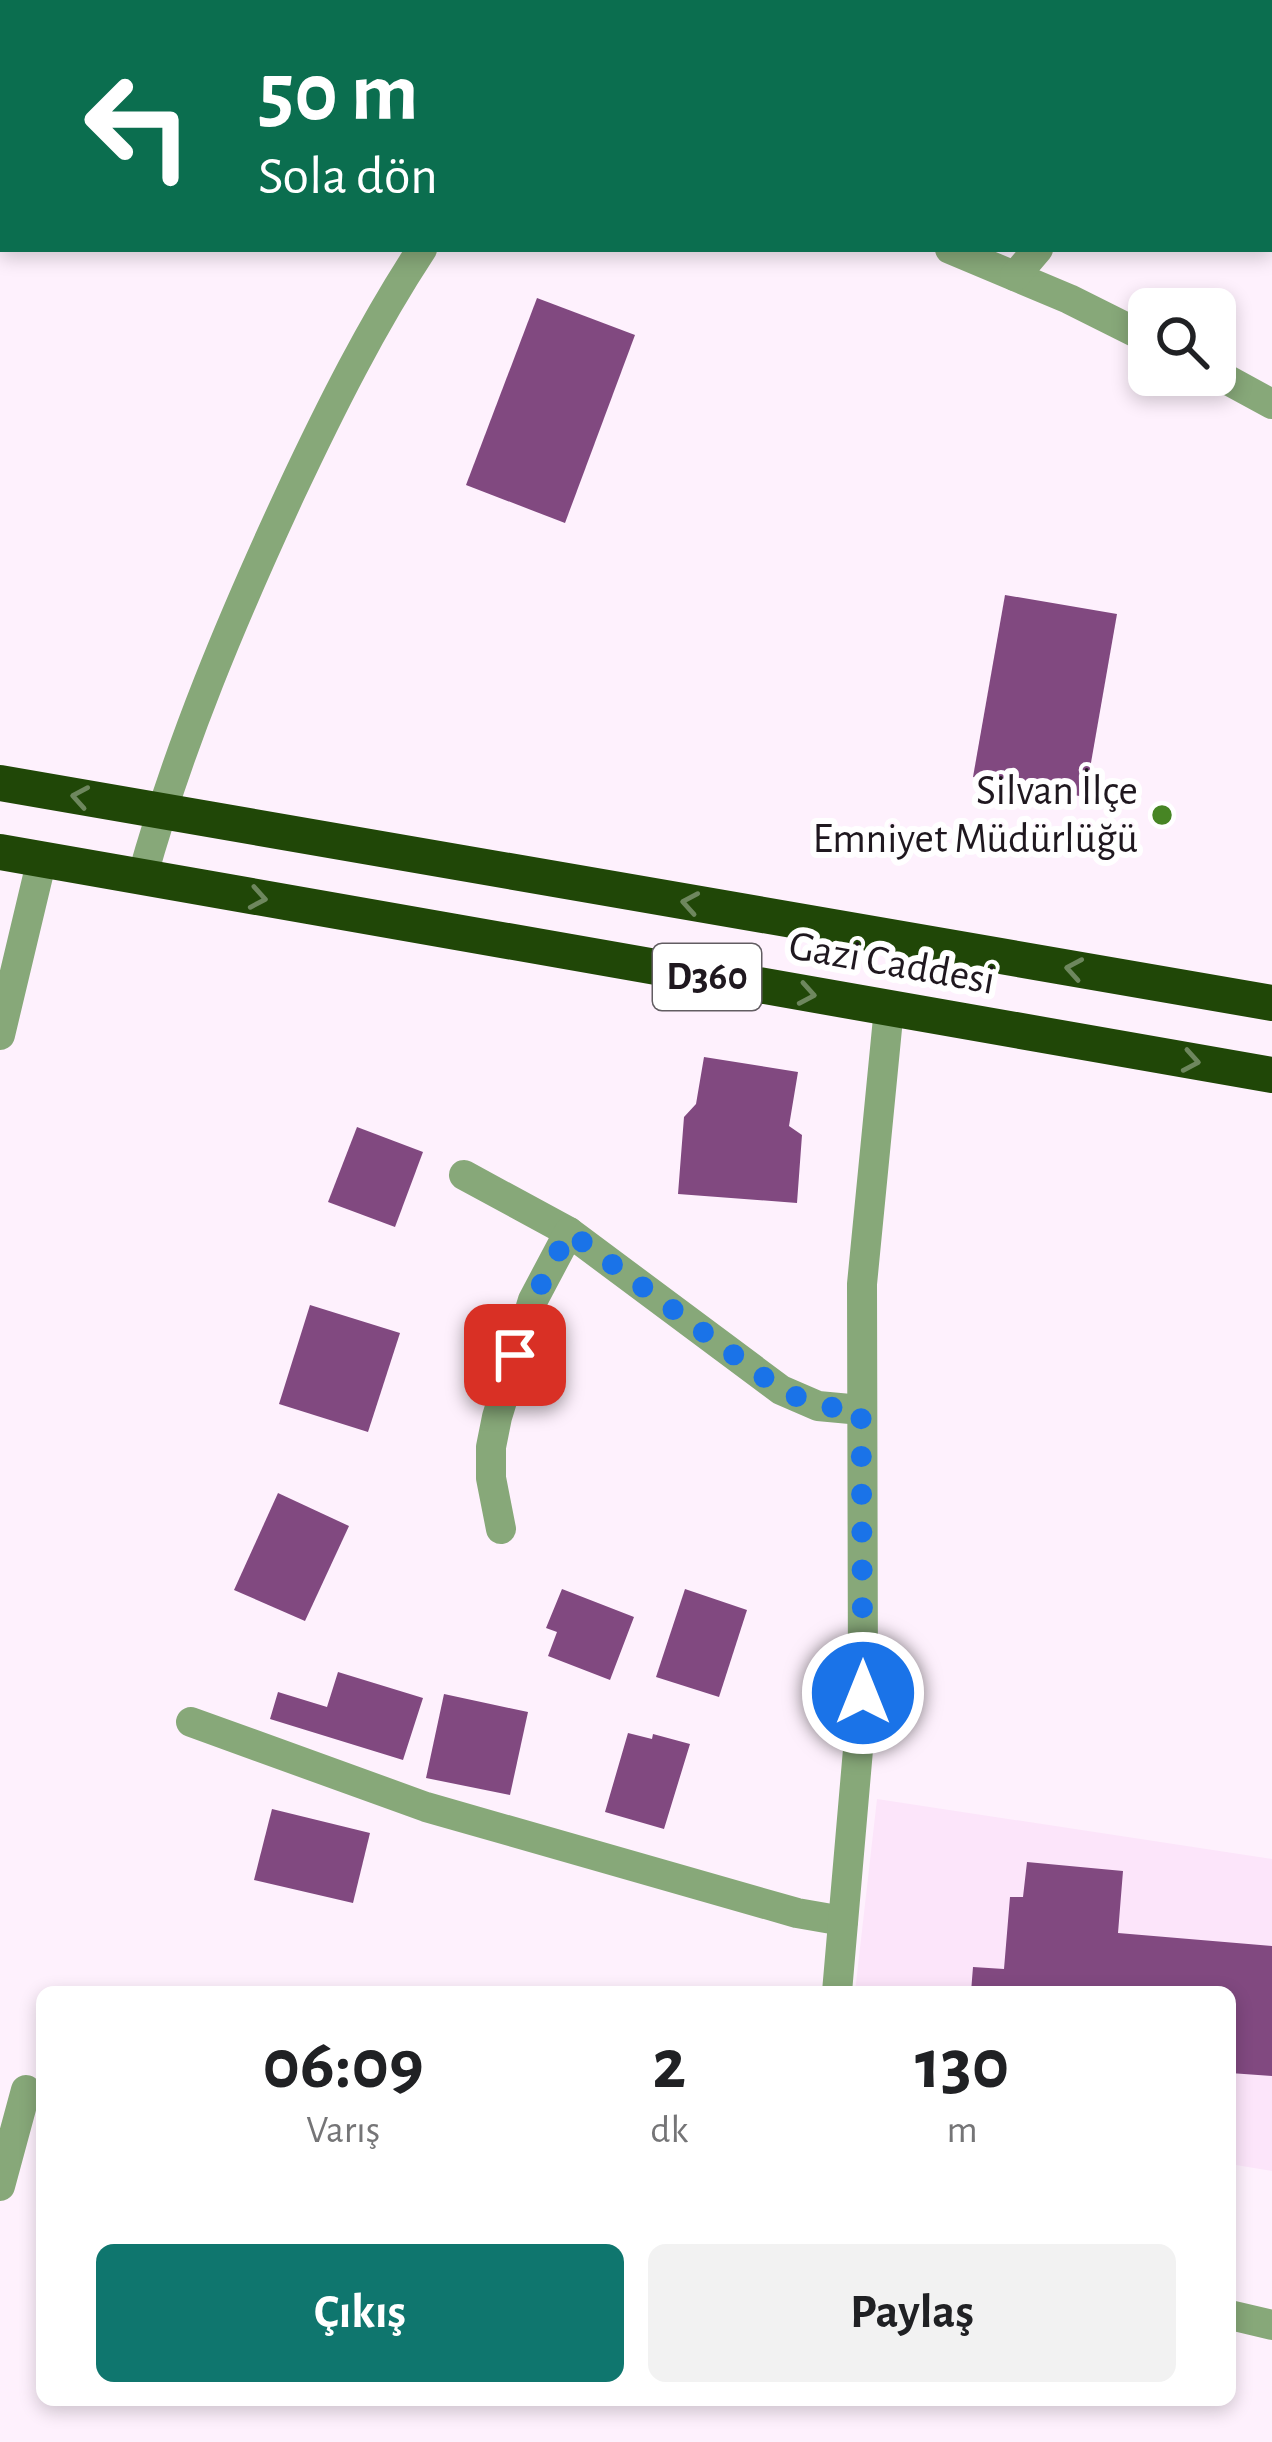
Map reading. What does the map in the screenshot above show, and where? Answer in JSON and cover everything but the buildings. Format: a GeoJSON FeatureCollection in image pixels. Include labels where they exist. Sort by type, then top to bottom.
{"type":"FeatureCollection","features":[{"type":"Feature","properties":{"kind":"highway","name":"D360"},"geometry":{"type":"LineString","coordinates":[[0,783],[161,812]]}},
{"type":"Feature","properties":{"kind":"highway","name":"Gazi Caddesi"},"geometry":{"type":"LineString","coordinates":[[161,812],[1272,1003]]}},
{"type":"Feature","properties":{"kind":"highway","name":"D360"},"geometry":{"type":"LineString","coordinates":[[0,852],[142,878]]}},
{"type":"Feature","properties":{"kind":"highway","name":"Gazi Caddesi"},"geometry":{"type":"LineString","coordinates":[[142,878],[1272,1076]]}},
{"type":"Feature","properties":{"kind":"street"},"geometry":{"type":"LineString","coordinates":[[142,878],[209,679],[265,548],[355,365],[420,252]]}},
{"type":"Feature","properties":{"kind":"street"},"geometry":{"type":"LineString","coordinates":[[957,252],[1128,328]]}},
{"type":"Feature","properties":{"kind":"street"},"geometry":{"type":"LineString","coordinates":[[1015,276],[1035,252]]}},
{"type":"Feature","properties":{"kind":"street"},"geometry":{"type":"LineString","coordinates":[[1236,384],[1272,404]]}},
{"type":"Feature","properties":{"kind":"street"},"geometry":{"type":"LineString","coordinates":[[0,1035],[42,859]]}},
{"type":"Feature","properties":{"kind":"street"},"geometry":{"type":"LineString","coordinates":[[838,1986],[863,1693],[862,1284],[889,1008]]}},
{"type":"Feature","properties":{"kind":"street"},"geometry":{"type":"LineString","coordinates":[[464,1175],[569,1232],[781,1390],[818,1406],[861,1410]]}},
{"type":"Feature","properties":{"kind":"street"},"geometry":{"type":"LineString","coordinates":[[501,1529],[491,1478],[497,1417],[533,1300],[569,1232]]}},
{"type":"Feature","properties":{"kind":"street"},"geometry":{"type":"LineString","coordinates":[[190,1722],[426,1807],[797,1913],[843,1921]]}},
{"type":"Feature","properties":{"kind":"street"},"geometry":{"type":"LineString","coordinates":[[0,2186],[23,2091]]}},
{"type":"Feature","properties":{"kind":"street"},"geometry":{"type":"LineString","coordinates":[[1236,2316],[1272,2325]]}},
{"type":"Feature","properties":{"kind":"shaded area"},"geometry":{"type":"Polygon","coordinates":[[[877,1799],[1272,1859],[1272,2171],[1236,2165],[1236,1986],[856,1986],[877,1799]]]}},
{"type":"Feature","properties":{"kind":"place","name":"Silvan İlçe Emniyet Müdürlüğü"},"geometry":{"type":"Point","coordinates":[1162,815]}},
{"type":"Feature","properties":{"kind":"route"},"geometry":{"type":"LineString","coordinates":[[515,1355],[533,1300],[569,1232],[781,1390],[818,1406],[861,1410],[863,1693]]}}]}
